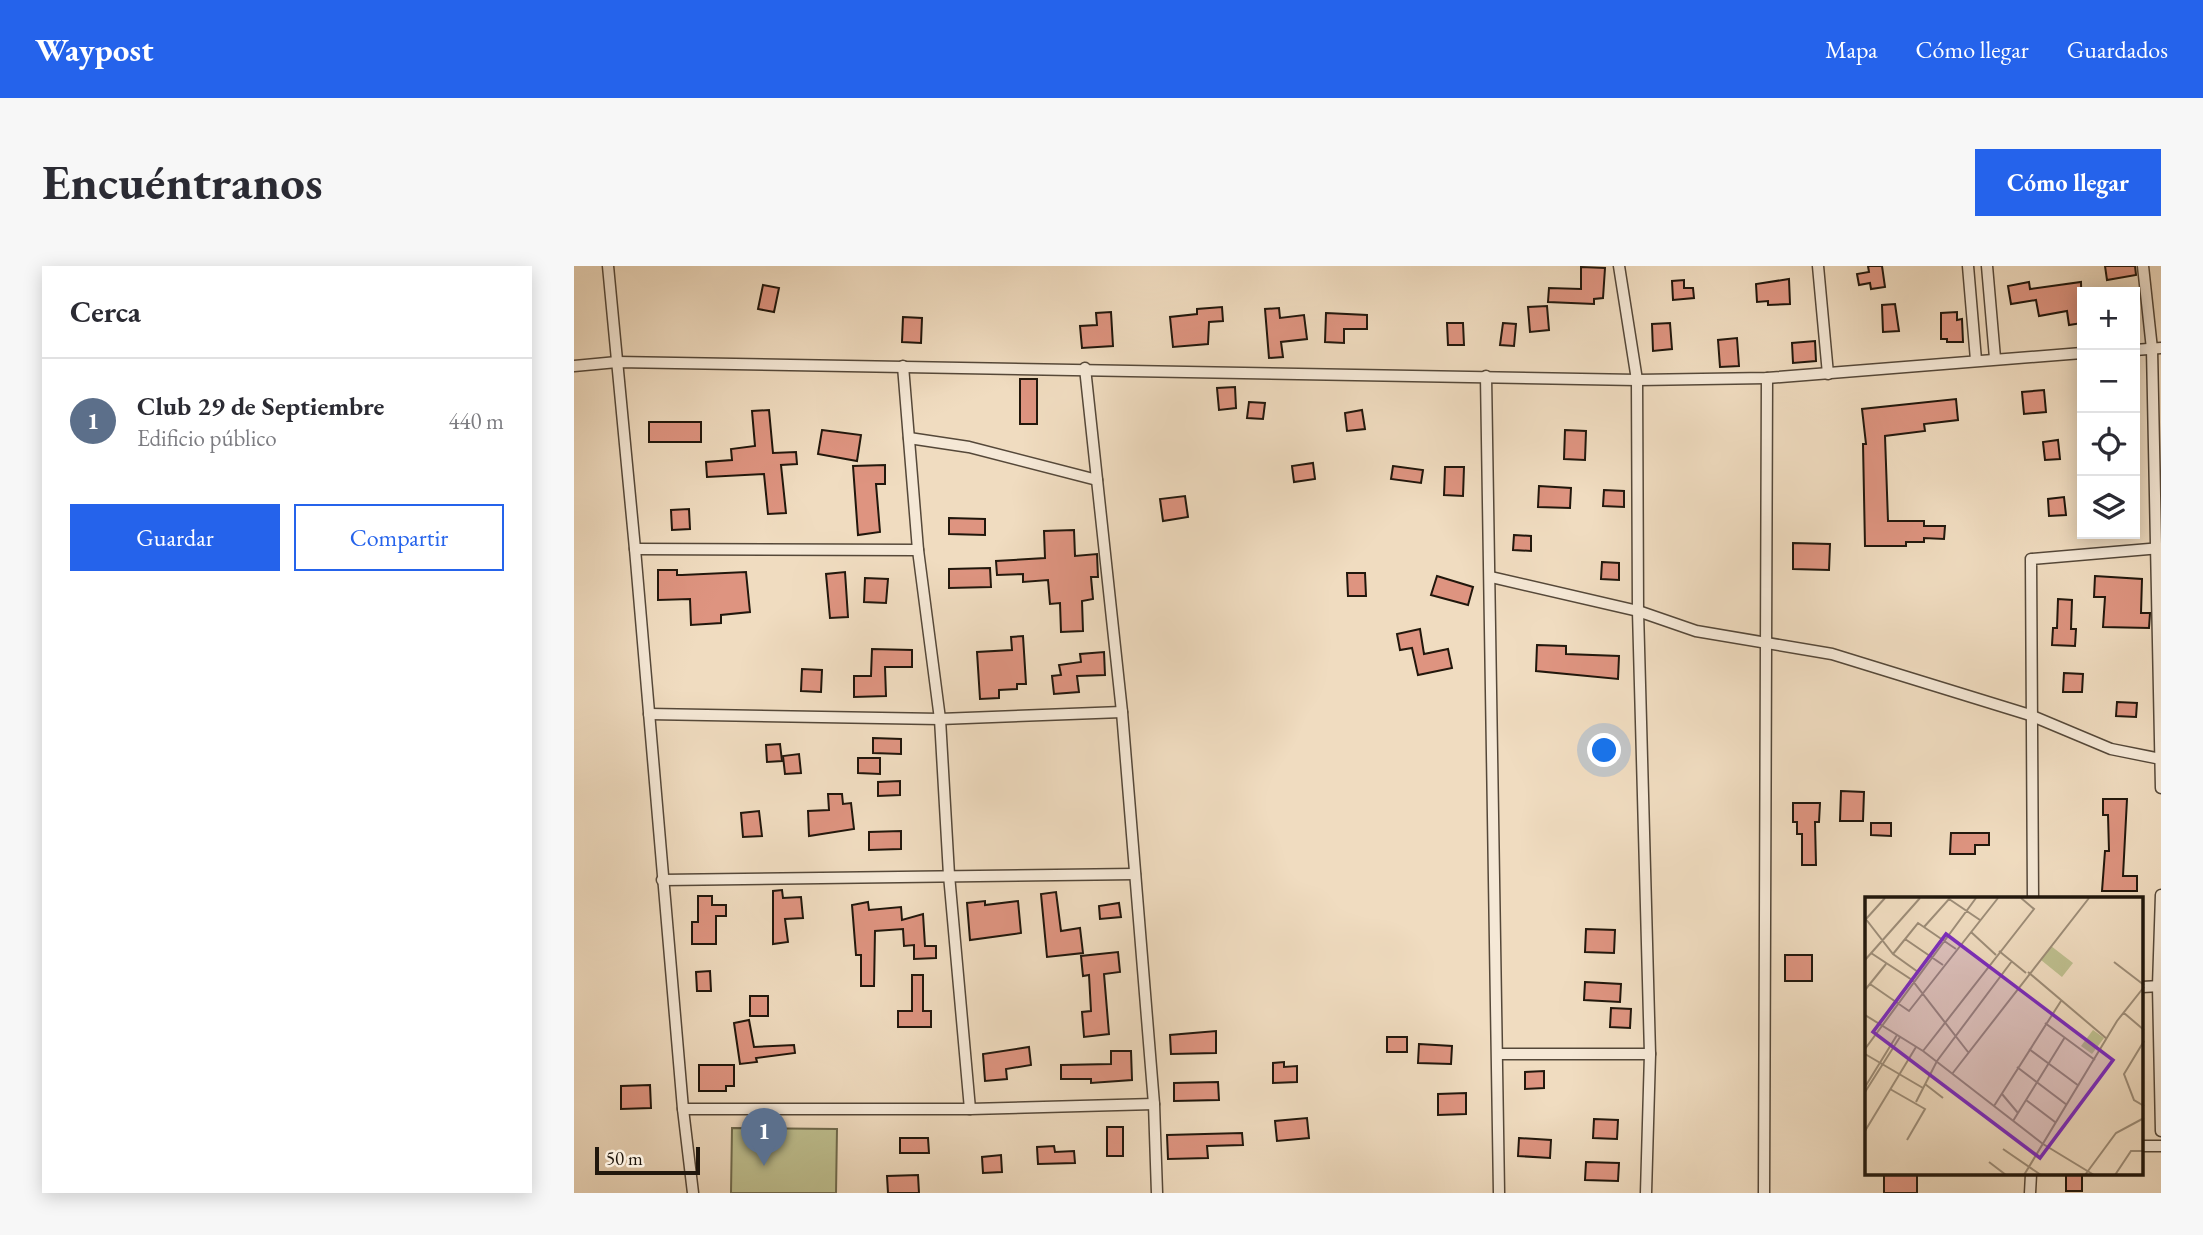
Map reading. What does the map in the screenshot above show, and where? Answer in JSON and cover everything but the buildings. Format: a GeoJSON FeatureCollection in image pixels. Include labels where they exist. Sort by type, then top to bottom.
{"type":"FeatureCollection","features":[{"type":"Feature","properties":{"kind":"street"},"geometry":{"type":"LineString","coordinates":[[608,266],[635,549],[662,880],[693,1193]]}},
{"type":"Feature","properties":{"kind":"street"},"geometry":{"type":"LineString","coordinates":[[1619,266],[1637,380],[1638,611],[1650,1054],[1646,1193]]}},
{"type":"Feature","properties":{"kind":"street"},"geometry":{"type":"LineString","coordinates":[[1818,266],[1828,374]]}},
{"type":"Feature","properties":{"kind":"street"},"geometry":{"type":"LineString","coordinates":[[1968,266],[1976,360]]}},
{"type":"Feature","properties":{"kind":"street"},"geometry":{"type":"LineString","coordinates":[[1987,266],[1995,358]]}},
{"type":"Feature","properties":{"kind":"street"},"geometry":{"type":"LineString","coordinates":[[2143,266],[2156,349],[2161,788]]}},
{"type":"Feature","properties":{"kind":"street"},"geometry":{"type":"LineString","coordinates":[[574,366],[617,362],[1085,368],[1637,380],[1767,379],[2077,353]]}},
{"type":"Feature","properties":{"kind":"street"},"geometry":{"type":"LineString","coordinates":[[903,366],[918,550],[940,719],[949,876],[970,1110]]}},
{"type":"Feature","properties":{"kind":"street"},"geometry":{"type":"LineString","coordinates":[[1085,368],[1122,712],[1154,1104],[1157,1193]]}},
{"type":"Feature","properties":{"kind":"street"},"geometry":{"type":"LineString","coordinates":[[1486,376],[1499,1054],[1499,1193]]}},
{"type":"Feature","properties":{"kind":"street"},"geometry":{"type":"LineString","coordinates":[[1764,1193],[1767,379]]}},
{"type":"Feature","properties":{"kind":"street"},"geometry":{"type":"LineString","coordinates":[[909,438],[969,447],[1097,480]]}},
{"type":"Feature","properties":{"kind":"street"},"geometry":{"type":"LineString","coordinates":[[2033,897],[2031,559],[2159,548]]}},
{"type":"Feature","properties":{"kind":"street"},"geometry":{"type":"LineString","coordinates":[[635,549],[918,550]]}},
{"type":"Feature","properties":{"kind":"street"},"geometry":{"type":"LineString","coordinates":[[1491,576],[1638,611],[1696,631],[1832,654],[2030,715],[2111,749],[2161,759]]}},
{"type":"Feature","properties":{"kind":"street"},"geometry":{"type":"LineString","coordinates":[[649,714],[940,719],[1122,712]]}},
{"type":"Feature","properties":{"kind":"street"},"geometry":{"type":"LineString","coordinates":[[662,880],[1135,874]]}},
{"type":"Feature","properties":{"kind":"street"},"geometry":{"type":"LineString","coordinates":[[2161,895],[2161,1131]]}},
{"type":"Feature","properties":{"kind":"street"},"geometry":{"type":"LineString","coordinates":[[1499,1054],[1650,1054]]}},
{"type":"Feature","properties":{"kind":"street"},"geometry":{"type":"LineString","coordinates":[[683,1109],[970,1110],[1154,1104]]}},
{"type":"Feature","properties":{"kind":"street"},"geometry":{"type":"LineString","coordinates":[[2030,1193],[2031,1175]]}},
{"type":"Feature","properties":{"kind":"green space"},"geometry":{"type":"Polygon","coordinates":[[[732,1128],[837,1129],[836,1193],[731,1193],[732,1128]]]}},
{"type":"Feature","properties":{"kind":"place","name":"Club 29 de Septiembre"},"geometry":{"type":"Point","coordinates":[764,1166]}}]}
